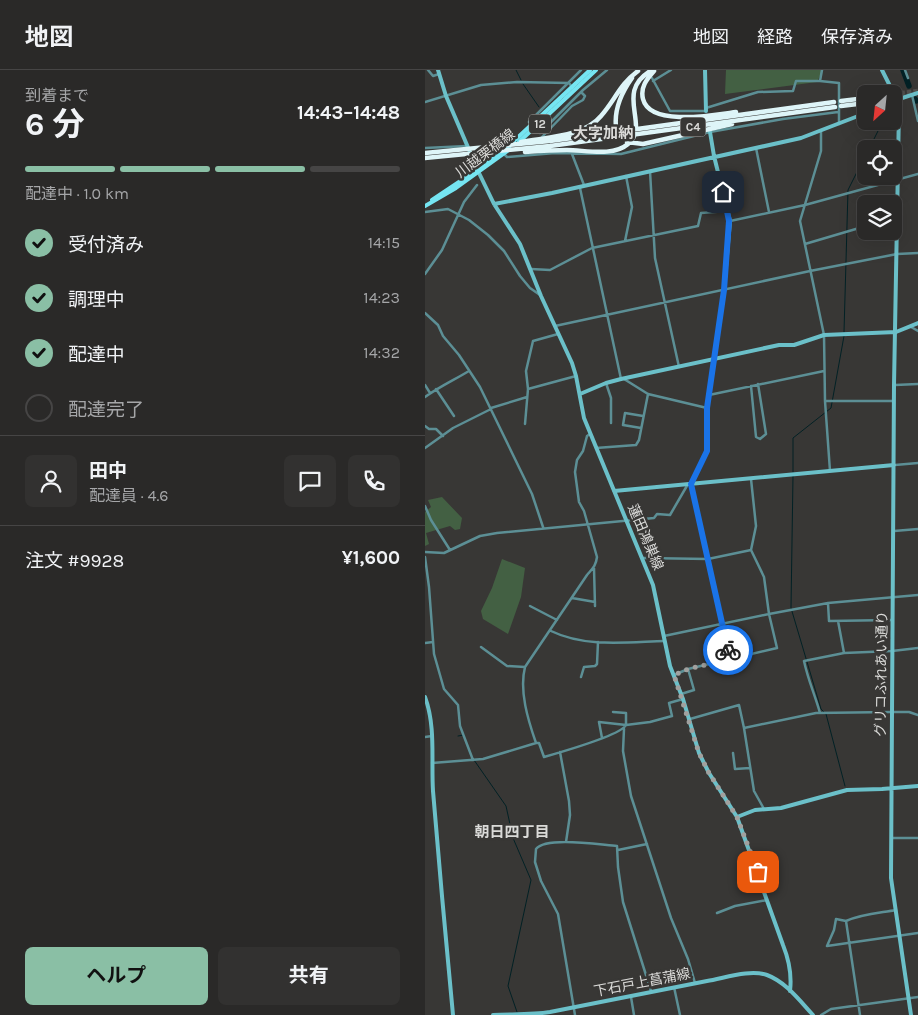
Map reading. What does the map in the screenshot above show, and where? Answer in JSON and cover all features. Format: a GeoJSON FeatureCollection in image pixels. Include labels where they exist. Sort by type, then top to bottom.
{"type":"FeatureCollection","features":[{"type":"Feature","properties":{"kind":"highway"},"geometry":{"type":"LineString","coordinates":[[550,143],[596,122],[621,86],[639,70]]}},
{"type":"Feature","properties":{"kind":"highway"},"geometry":{"type":"LineString","coordinates":[[616,127],[616,113],[619,101],[627,85],[639,70]]}},
{"type":"Feature","properties":{"kind":"highway"},"geometry":{"type":"LineString","coordinates":[[653,70],[646,80],[642,93],[646,106],[658,115],[683,116],[781,109]]}},
{"type":"Feature","properties":{"kind":"highway"},"geometry":{"type":"LineString","coordinates":[[550,143],[614,150],[622,148],[633,138],[635,130],[634,90],[640,78],[653,70]]}},
{"type":"Feature","properties":{"kind":"highway"},"geometry":{"type":"LineString","coordinates":[[857,100],[841,104],[857,103]]}},
{"type":"Feature","properties":{"kind":"highway","name":"C4"},"geometry":{"type":"LineString","coordinates":[[425,153],[550,143],[772,116],[834,105],[781,109],[550,143],[488,153],[425,158]]}},
{"type":"Feature","properties":{"kind":"highway"},"geometry":{"type":"LineString","coordinates":[[626,142],[643,144],[772,116]]}},
{"type":"Feature","properties":{"kind":"main road","name":"川越栗橋線"},"geometry":{"type":"LineString","coordinates":[[478,171],[527,130],[571,85],[590,70]]}},
{"type":"Feature","properties":{"kind":"main road","name":"川越栗橋線"},"geometry":{"type":"LineString","coordinates":[[425,205],[504,154],[530,133],[596,70]]}},
{"type":"Feature","properties":{"kind":"street"},"geometry":{"type":"LineString","coordinates":[[428,70],[433,76],[438,72]]}},
{"type":"Feature","properties":{"kind":"street"},"geometry":{"type":"LineString","coordinates":[[581,70],[571,85],[555,97],[529,122],[540,133],[581,92],[607,70]]}},
{"type":"Feature","properties":{"kind":"street"},"geometry":{"type":"LineString","coordinates":[[671,70],[653,79],[670,111],[682,112],[706,109],[758,92],[793,91],[796,81],[820,81],[839,83],[839,124]]}},
{"type":"Feature","properties":{"kind":"street"},"geometry":{"type":"LineString","coordinates":[[705,70],[706,109]]}},
{"type":"Feature","properties":{"kind":"street"},"geometry":{"type":"LineString","coordinates":[[820,81],[822,70]]}},
{"type":"Feature","properties":{"kind":"street","name":"グリコふれあい通り"},"geometry":{"type":"LineString","coordinates":[[882,70],[890,85]]}},
{"type":"Feature","properties":{"kind":"street"},"geometry":{"type":"LineString","coordinates":[[905,70],[908,78]]}},
{"type":"Feature","properties":{"kind":"street","name":"蓮田鴻巣線"},"geometry":{"type":"LineString","coordinates":[[438,72],[446,96],[478,171],[495,204],[520,244],[576,376],[584,418],[657,596],[670,666],[683,699],[703,762],[737,817],[789,960],[790,991]]}},
{"type":"Feature","properties":{"kind":"street"},"geometry":{"type":"LineString","coordinates":[[425,102],[481,85],[517,82],[571,85]]}},
{"type":"Feature","properties":{"kind":"street"},"geometry":{"type":"LineString","coordinates":[[535,139],[541,138],[572,106],[583,100],[585,96],[581,92]]}},
{"type":"Feature","properties":{"kind":"street"},"geometry":{"type":"LineString","coordinates":[[903,97],[918,93]]}},
{"type":"Feature","properties":{"kind":"street"},"geometry":{"type":"LineString","coordinates":[[912,94],[918,120]]}},
{"type":"Feature","properties":{"kind":"street"},"geometry":{"type":"LineString","coordinates":[[504,154],[507,157],[538,153],[621,154],[710,132],[783,119],[839,112]]}},
{"type":"Feature","properties":{"kind":"street"},"geometry":{"type":"LineString","coordinates":[[495,204],[801,138],[857,117]]}},
{"type":"Feature","properties":{"kind":"street"},"geometry":{"type":"LineString","coordinates":[[821,130],[821,151],[800,220],[824,335],[825,401],[830,470]]}},
{"type":"Feature","properties":{"kind":"street"},"geometry":{"type":"LineString","coordinates":[[425,552],[440,553],[480,536],[543,527],[654,518],[657,514],[662,513],[670,515],[690,484],[707,451],[707,408],[724,290],[729,221],[710,132]]}},
{"type":"Feature","properties":{"kind":"street"},"geometry":{"type":"LineString","coordinates":[[530,133],[535,139],[538,153]]}},
{"type":"Feature","properties":{"kind":"street"},"geometry":{"type":"LineString","coordinates":[[425,148],[467,146]]}},
{"type":"Feature","properties":{"kind":"street"},"geometry":{"type":"LineString","coordinates":[[756,148],[769,212]]}},
{"type":"Feature","properties":{"kind":"street"},"geometry":{"type":"LineString","coordinates":[[573,154],[622,379],[648,394],[707,408]]}},
{"type":"Feature","properties":{"kind":"street"},"geometry":{"type":"LineString","coordinates":[[649,171],[655,258],[679,367]]}},
{"type":"Feature","properties":{"kind":"street"},"geometry":{"type":"LineString","coordinates":[[902,179],[918,174]]}},
{"type":"Feature","properties":{"kind":"street"},"geometry":{"type":"LineString","coordinates":[[625,241],[632,207],[626,176]]}},
{"type":"Feature","properties":{"kind":"street"},"geometry":{"type":"LineString","coordinates":[[425,274],[442,250],[464,202],[477,184]]}},
{"type":"Feature","properties":{"kind":"street"},"geometry":{"type":"LineString","coordinates":[[729,221],[878,185]]}},
{"type":"Feature","properties":{"kind":"street"},"geometry":{"type":"LineString","coordinates":[[425,212],[449,209],[459,214],[488,235],[505,251],[525,282],[541,296]]}},
{"type":"Feature","properties":{"kind":"street"},"geometry":{"type":"LineString","coordinates":[[531,269],[550,270],[592,248],[698,226],[701,213],[727,211]]}},
{"type":"Feature","properties":{"kind":"street"},"geometry":{"type":"LineString","coordinates":[[805,244],[857,229]]}},
{"type":"Feature","properties":{"kind":"street","name":"グリコふれあい通り"},"geometry":{"type":"LineString","coordinates":[[897,240],[890,838],[891,878],[911,1015]]}},
{"type":"Feature","properties":{"kind":"street"},"geometry":{"type":"LineString","coordinates":[[555,326],[810,270],[897,254],[918,253]]}},
{"type":"Feature","properties":{"kind":"street"},"geometry":{"type":"LineString","coordinates":[[425,313],[438,325],[443,336],[459,355],[480,387],[532,494],[543,527]]}},
{"type":"Feature","properties":{"kind":"street"},"geometry":{"type":"LineString","coordinates":[[580,394],[606,383],[622,379],[779,345],[795,345],[824,335],[896,332],[918,323]]}},
{"type":"Feature","properties":{"kind":"street"},"geometry":{"type":"LineString","coordinates":[[911,327],[918,331]]}},
{"type":"Feature","properties":{"kind":"street"},"geometry":{"type":"LineString","coordinates":[[525,424],[528,389],[526,371],[533,341],[559,334]]}},
{"type":"Feature","properties":{"kind":"street"},"geometry":{"type":"LineString","coordinates":[[425,397],[469,370]]}},
{"type":"Feature","properties":{"kind":"street"},"geometry":{"type":"LineString","coordinates":[[709,395],[824,371]]}},
{"type":"Feature","properties":{"kind":"street"},"geometry":{"type":"LineString","coordinates":[[528,389],[576,376]]}},
{"type":"Feature","properties":{"kind":"street"},"geometry":{"type":"LineString","coordinates":[[606,383],[611,398],[611,423]]}},
{"type":"Feature","properties":{"kind":"street"},"geometry":{"type":"LineString","coordinates":[[751,386],[757,437],[760,439],[766,434],[758,384]]}},
{"type":"Feature","properties":{"kind":"street"},"geometry":{"type":"LineString","coordinates":[[895,386],[918,384]]}},
{"type":"Feature","properties":{"kind":"street"},"geometry":{"type":"LineString","coordinates":[[425,385],[430,393]]}},
{"type":"Feature","properties":{"kind":"street"},"geometry":{"type":"LineString","coordinates":[[436,389],[454,416]]}},
{"type":"Feature","properties":{"kind":"street"},"geometry":{"type":"LineString","coordinates":[[596,448],[636,445],[639,440],[648,394]]}},
{"type":"Feature","properties":{"kind":"street"},"geometry":{"type":"LineString","coordinates":[[425,448],[453,428],[491,409],[527,397]]}},
{"type":"Feature","properties":{"kind":"street"},"geometry":{"type":"LineString","coordinates":[[825,401],[894,401]]}},
{"type":"Feature","properties":{"kind":"street"},"geometry":{"type":"LineString","coordinates":[[641,428],[623,425],[625,412],[643,416]]}},
{"type":"Feature","properties":{"kind":"street"},"geometry":{"type":"LineString","coordinates":[[425,426],[429,430],[435,429],[443,436]]}},
{"type":"Feature","properties":{"kind":"street"},"geometry":{"type":"LineString","coordinates":[[591,433],[587,436],[583,451],[577,460],[575,472],[579,502],[584,511],[597,557],[594,568],[595,606]]}},
{"type":"Feature","properties":{"kind":"street"},"geometry":{"type":"LineString","coordinates":[[614,490],[918,463]]}},
{"type":"Feature","properties":{"kind":"street"},"geometry":{"type":"LineString","coordinates":[[674,675],[688,669],[777,648],[769,614],[764,577],[751,550],[756,526],[751,478]]}},
{"type":"Feature","properties":{"kind":"street"},"geometry":{"type":"LineString","coordinates":[[690,484],[730,659]]}},
{"type":"Feature","properties":{"kind":"street"},"geometry":{"type":"LineString","coordinates":[[425,506],[431,520],[450,550]]}},
{"type":"Feature","properties":{"kind":"street"},"geometry":{"type":"LineString","coordinates":[[894,531],[918,530]]}},
{"type":"Feature","properties":{"kind":"street"},"geometry":{"type":"LineString","coordinates":[[643,558],[708,559],[751,550]]}},
{"type":"Feature","properties":{"kind":"street"},"geometry":{"type":"LineString","coordinates":[[425,557],[434,654],[444,688],[458,705],[460,726],[473,760]]}},
{"type":"Feature","properties":{"kind":"street"},"geometry":{"type":"LineString","coordinates":[[536,743],[529,721],[523,686],[522,678],[525,667],[587,575],[594,568]]}},
{"type":"Feature","properties":{"kind":"street"},"geometry":{"type":"LineString","coordinates":[[551,630],[560,635],[598,642],[665,639],[722,624],[828,603],[918,596]]}},
{"type":"Feature","properties":{"kind":"street"},"geometry":{"type":"LineString","coordinates":[[572,598],[595,602]]}},
{"type":"Feature","properties":{"kind":"street"},"geometry":{"type":"LineString","coordinates":[[828,603],[829,621],[893,620]]}},
{"type":"Feature","properties":{"kind":"street"},"geometry":{"type":"LineString","coordinates":[[530,606],[557,620]]}},
{"type":"Feature","properties":{"kind":"street"},"geometry":{"type":"LineString","coordinates":[[838,621],[844,653]]}},
{"type":"Feature","properties":{"kind":"street"},"geometry":{"type":"LineString","coordinates":[[425,643],[433,642]]}},
{"type":"Feature","properties":{"kind":"street"},"geometry":{"type":"LineString","coordinates":[[581,677],[584,667],[597,664],[598,642]]}},
{"type":"Feature","properties":{"kind":"street"},"geometry":{"type":"LineString","coordinates":[[481,647],[507,666],[525,667]]}},
{"type":"Feature","properties":{"kind":"street"},"geometry":{"type":"LineString","coordinates":[[819,713],[813,690],[809,686],[804,661],[844,653],[918,648]]}},
{"type":"Feature","properties":{"kind":"street"},"geometry":{"type":"LineString","coordinates":[[681,694],[694,690],[688,669]]}},
{"type":"Feature","properties":{"kind":"street"},"geometry":{"type":"LineString","coordinates":[[425,697],[432,736],[433,789],[453,1015]]}},
{"type":"Feature","properties":{"kind":"street"},"geometry":{"type":"LineString","coordinates":[[602,738],[599,722],[626,725],[650,722],[672,716],[669,703],[683,699]]}},
{"type":"Feature","properties":{"kind":"street"},"geometry":{"type":"LineString","coordinates":[[689,720],[739,705],[754,791],[764,809]]}},
{"type":"Feature","properties":{"kind":"street"},"geometry":{"type":"LineString","coordinates":[[613,712],[626,713],[623,751],[631,796],[671,918],[688,959],[695,983]]}},
{"type":"Feature","properties":{"kind":"street"},"geometry":{"type":"LineString","coordinates":[[744,728],[819,713],[909,712],[918,715]]}},
{"type":"Feature","properties":{"kind":"street"},"geometry":{"type":"LineString","coordinates":[[432,763],[473,760],[539,742],[544,757],[624,729]]}},
{"type":"Feature","properties":{"kind":"street"},"geometry":{"type":"LineString","coordinates":[[425,737],[432,736]]}},
{"type":"Feature","properties":{"kind":"street"},"geometry":{"type":"LineString","coordinates":[[560,752],[570,816],[565,842]]}},
{"type":"Feature","properties":{"kind":"street"},"geometry":{"type":"LineString","coordinates":[[733,753],[735,769],[750,768]]}},
{"type":"Feature","properties":{"kind":"street"},"geometry":{"type":"LineString","coordinates":[[737,817],[755,810],[781,808],[847,790],[918,786]]}},
{"type":"Feature","properties":{"kind":"street"},"geometry":{"type":"LineString","coordinates":[[890,838],[918,838]]}},
{"type":"Feature","properties":{"kind":"street"},"geometry":{"type":"LineString","coordinates":[[575,1015],[558,914],[543,886],[535,862],[536,852],[540,845],[551,842],[565,842],[617,846],[623,902],[651,992]]}},
{"type":"Feature","properties":{"kind":"street"},"geometry":{"type":"LineString","coordinates":[[618,850],[647,844]]}},
{"type":"Feature","properties":{"kind":"street"},"geometry":{"type":"LineString","coordinates":[[717,913],[735,906],[767,900]]}},
{"type":"Feature","properties":{"kind":"street"},"geometry":{"type":"LineString","coordinates":[[895,910],[873,915],[856,916],[846,920],[836,919],[834,930],[827,946],[918,933]]}},
{"type":"Feature","properties":{"kind":"street"},"geometry":{"type":"LineString","coordinates":[[846,920],[860,1015]]}},
{"type":"Feature","properties":{"kind":"street","name":"下石戸上菖蒲線"},"geometry":{"type":"LineString","coordinates":[[493,1015],[538,1013],[747,974],[758,974],[772,978],[790,991]]}},
{"type":"Feature","properties":{"kind":"street"},"geometry":{"type":"LineString","coordinates":[[675,987],[681,1015]]}},
{"type":"Feature","properties":{"kind":"street"},"geometry":{"type":"LineString","coordinates":[[790,991],[813,1015]]}},
{"type":"Feature","properties":{"kind":"street"},"geometry":{"type":"LineString","coordinates":[[631,996],[633,1015]]}},
{"type":"Feature","properties":{"kind":"street"},"geometry":{"type":"LineString","coordinates":[[821,1015],[831,1009],[918,997]]}},
{"type":"Feature","properties":{"kind":"green space"},"geometry":{"type":"Polygon","coordinates":[[[726,70],[823,70],[817,82],[725,94],[726,70]]]}},
{"type":"Feature","properties":{"kind":"green space"},"geometry":{"type":"Polygon","coordinates":[[[442,497],[462,518],[460,529],[455,530],[450,526],[426,533],[429,544],[425,546],[425,512],[431,507],[428,500],[442,497]]]}},
{"type":"Feature","properties":{"kind":"green space"},"geometry":{"type":"Polygon","coordinates":[[[502,559],[525,568],[521,597],[508,634],[483,619],[481,611],[492,588],[502,559]]]}},
{"type":"Feature","properties":{"kind":"waterway"},"geometry":{"type":"LineString","coordinates":[[516,70],[521,80]]}},
{"type":"Feature","properties":{"kind":"waterway"},"geometry":{"type":"LineString","coordinates":[[903,70],[909,86]]}},
{"type":"Feature","properties":{"kind":"waterway"},"geometry":{"type":"LineString","coordinates":[[523,84],[539,107]]}},
{"type":"Feature","properties":{"kind":"waterway"},"geometry":{"type":"LineString","coordinates":[[874,140],[878,130]]}},
{"type":"Feature","properties":{"kind":"waterway"},"geometry":{"type":"LineString","coordinates":[[844,332],[848,190],[857,172]]}},
{"type":"Feature","properties":{"kind":"waterway"},"geometry":{"type":"LineString","coordinates":[[793,472],[793,438],[831,408],[844,336]]}},
{"type":"Feature","properties":{"kind":"waterway"},"geometry":{"type":"LineString","coordinates":[[793,476],[791,608],[821,709],[826,714],[845,786]]}},
{"type":"Feature","properties":{"kind":"waterway"},"geometry":{"type":"LineString","coordinates":[[458,736],[464,735]]}},
{"type":"Feature","properties":{"kind":"waterway"},"geometry":{"type":"LineString","coordinates":[[474,760],[506,806],[513,838],[531,880],[508,986],[517,1012]]}},
{"type":"Feature","properties":{"kind":"tunnel"},"geometry":{"type":"LineString","coordinates":[[903,93],[918,91]]}},
{"type":"Feature","properties":{"kind":"way so far"},"geometry":{"type":"LineString","coordinates":[[728,650],[730,659],[688,669],[674,675],[699,753],[709,773],[731,804],[747,840],[758,872]]}},
{"type":"Feature","properties":{"kind":"district","name":"大字加納"},"geometry":{"type":"Point","coordinates":[603,133]}},
{"type":"Feature","properties":{"kind":"district","name":"朝日四丁目"},"geometry":{"type":"Point","coordinates":[512,832]}},
{"type":"Feature","properties":{"kind":"route"},"geometry":{"type":"LineString","coordinates":[[723,192],[729,221],[724,290],[707,408],[707,451],[691,484],[728,650]]}}]}
